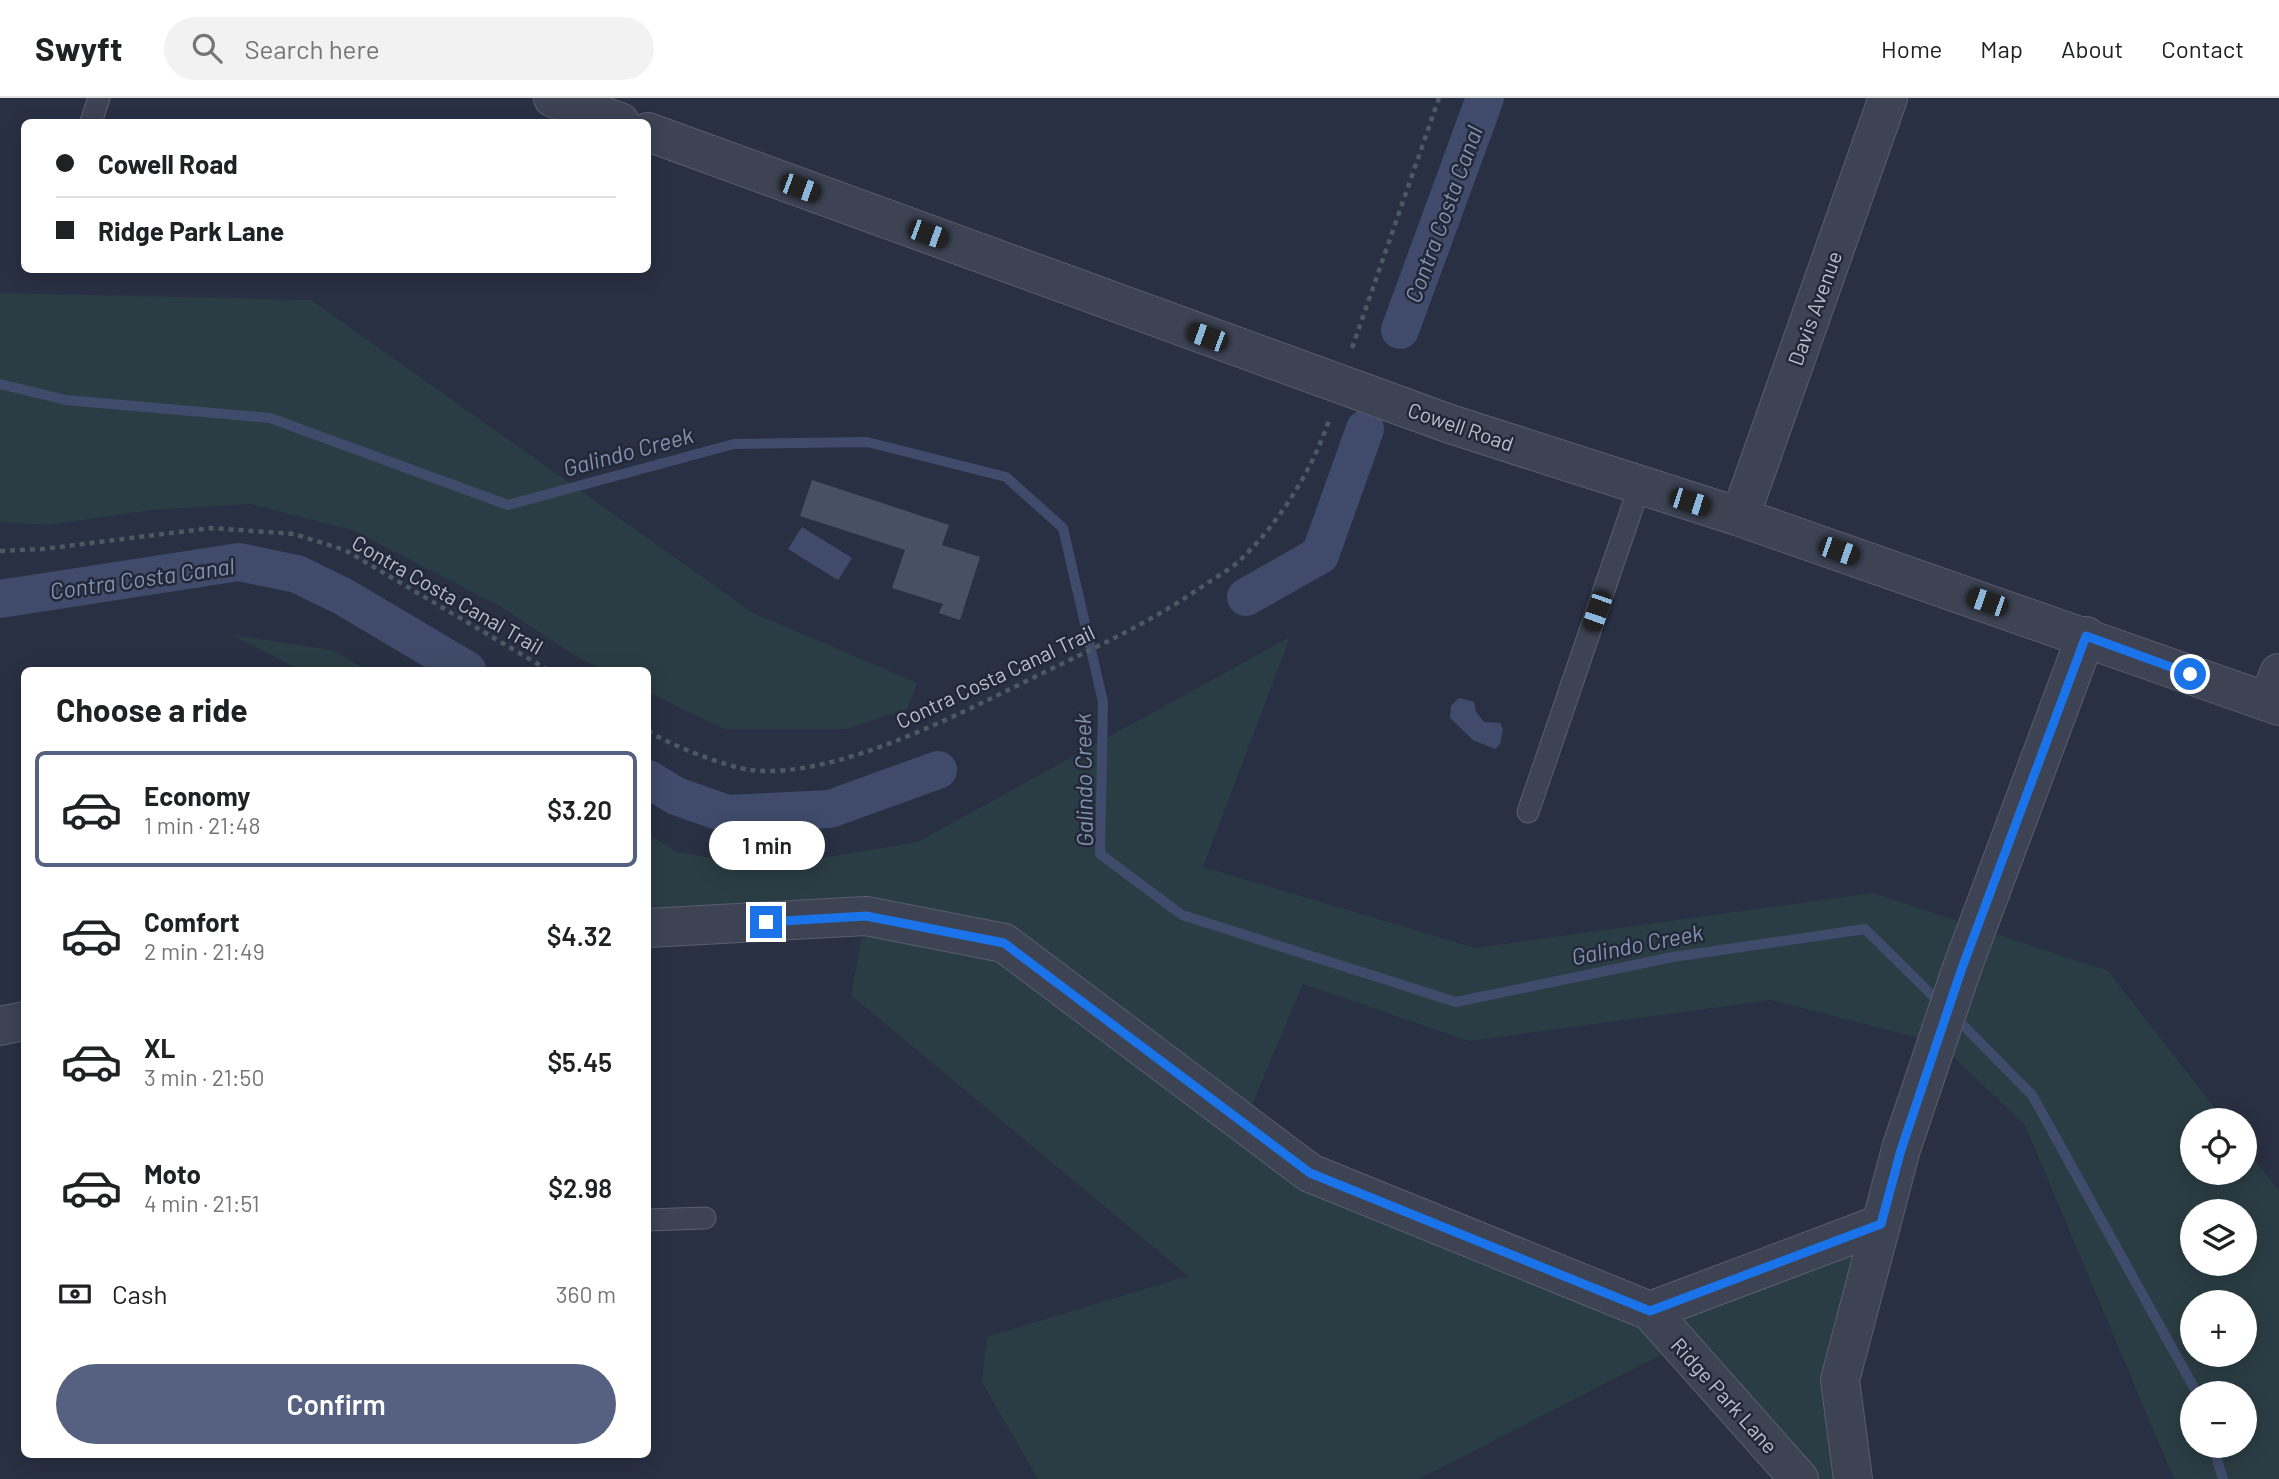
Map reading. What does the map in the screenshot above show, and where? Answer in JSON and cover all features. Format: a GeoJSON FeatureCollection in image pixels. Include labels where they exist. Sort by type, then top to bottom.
{"type":"FeatureCollection","features":[{"type":"Feature","properties":{"kind":"street"},"geometry":{"type":"LineString","coordinates":[[553,98],[612,119]]}},
{"type":"Feature","properties":{"kind":"street","name":"Davis Avenue"},"geometry":{"type":"LineString","coordinates":[[1740,517],[1888,98]]}},
{"type":"Feature","properties":{"kind":"street","name":"Cowell Road"},"geometry":{"type":"LineString","coordinates":[[651,133],[1329,381],[1740,517],[2086,636],[2276,694]]}},
{"type":"Feature","properties":{"kind":"street"},"geometry":{"type":"LineString","coordinates":[[1853,1479],[1840,1380],[1901,1150],[1962,968],[2086,636]]}},
{"type":"Feature","properties":{"kind":"street","name":"Ridge Park Lane"},"geometry":{"type":"LineString","coordinates":[[651,928],[866,916],[1004,943],[1310,1173],[1650,1311],[1799,1479]]}},
{"type":"Feature","properties":{"kind":"street"},"geometry":{"type":"LineString","coordinates":[[0,1026],[21,1022]]}},
{"type":"Feature","properties":{"kind":"street"},"geometry":{"type":"LineString","coordinates":[[1650,1311],[1881,1224]]}},
{"type":"Feature","properties":{"kind":"lane"},"geometry":{"type":"LineString","coordinates":[[91,119],[99,98]]}},
{"type":"Feature","properties":{"kind":"lane"},"geometry":{"type":"LineString","coordinates":[[1528,812],[1640,485]]}},
{"type":"Feature","properties":{"kind":"lane"},"geometry":{"type":"LineString","coordinates":[[651,1220],[705,1218]]}},
{"type":"Feature","properties":{"kind":"path","name":"Contra Costa Canal Trail"},"geometry":{"type":"LineString","coordinates":[[0,551],[43,550],[211,528],[294,534],[345,550],[543,667]]}},
{"type":"Feature","properties":{"kind":"path","name":"Contra Costa Canal Trail"},"geometry":{"type":"LineString","coordinates":[[651,733],[665,742],[751,770],[804,767],[846,758],[931,727],[1153,620]]}},
{"type":"Feature","properties":{"kind":"shaded area"},"geometry":{"type":"Polygon","coordinates":[[[0,293],[311,300],[753,613],[917,683],[907,709],[846,729],[724,729],[651,693],[651,667],[598,667],[579,658],[500,606],[352,530],[250,504],[151,510],[48,525],[0,522],[0,293]]]}},
{"type":"Feature","properties":{"kind":"shaded area"},"geometry":{"type":"Polygon","coordinates":[[[232,635],[331,650],[362,667],[294,667],[232,635]]]}},
{"type":"Feature","properties":{"kind":"shaded area"},"geometry":{"type":"Polygon","coordinates":[[[1290,637],[1203,867],[1475,948],[1873,893],[2108,971],[2215,1108],[2180,1108],[2180,1185],[2257,1185],[2257,1163],[2279,1191],[2279,1479],[2174,1479],[2025,1125],[1939,1043],[1771,1000],[1469,1041],[1303,984],[1244,1123],[1650,1311],[1881,1224],[1840,1380],[1853,1479],[1799,1479],[1680,1345],[1419,1479],[1038,1479],[982,1382],[987,1337],[1188,1276],[851,995],[866,916],[651,928],[651,836],[677,852],[767,867],[918,842],[1290,637]]]}},
{"type":"Feature","properties":{"kind":"water"},"geometry":{"type":"Polygon","coordinates":[[[802,527],[852,558],[838,580],[788,549],[802,527]]]}},
{"type":"Feature","properties":{"kind":"water"},"geometry":{"type":"Polygon","coordinates":[[[1459,698],[1474,702],[1476,712],[1484,722],[1500,723],[1503,729],[1500,744],[1495,749],[1473,740],[1450,718],[1451,706],[1459,698]]]}},
{"type":"Feature","properties":{"kind":"building"},"geometry":{"type":"Polygon","coordinates":[[[812,480],[949,525],[942,545],[980,557],[960,620],[939,613],[943,604],[892,588],[905,550],[800,516],[812,480]]]}},
{"type":"Feature","properties":{"kind":"waterway","name":"Contra Costa Canal"},"geometry":{"type":"LineString","coordinates":[[1400,330],[1485,98]]}},
{"type":"Feature","properties":{"kind":"waterway","name":"Galindo Creek"},"geometry":{"type":"LineString","coordinates":[[0,384],[66,400],[270,418],[508,505],[734,444],[867,442],[1006,477],[1063,528],[1103,702],[1100,854],[1182,915],[1456,1002],[1673,957],[1865,929],[1942,1005]]}},
{"type":"Feature","properties":{"kind":"waterway","name":"Contra Costa Canal"},"geometry":{"type":"LineString","coordinates":[[1246,597],[1320,555],[1365,429]]}},
{"type":"Feature","properties":{"kind":"waterway","name":"Contra Costa Canal"},"geometry":{"type":"LineString","coordinates":[[0,599],[239,562],[297,574],[344,597],[462,667]]}},
{"type":"Feature","properties":{"kind":"waterway","name":"Contra Costa Canal"},"geometry":{"type":"LineString","coordinates":[[651,781],[676,796],[727,814],[830,809],[938,770]]}},
{"type":"Feature","properties":{"kind":"waterway","name":"Galindo Creek"},"geometry":{"type":"LineString","coordinates":[[1954,1016],[2032,1095],[2190,1381]]}},
{"type":"Feature","properties":{"kind":"waterway","name":"Galindo Creek"},"geometry":{"type":"LineString","coordinates":[[2217,1458],[2223,1479]]}},
{"type":"Feature","properties":{"kind":"route"},"geometry":{"type":"LineString","coordinates":[[766,922],[866,916],[1004,943],[1310,1173],[1650,1311],[1881,1224],[1901,1150],[1962,968],[2086,636],[2190,674]]}}]}
